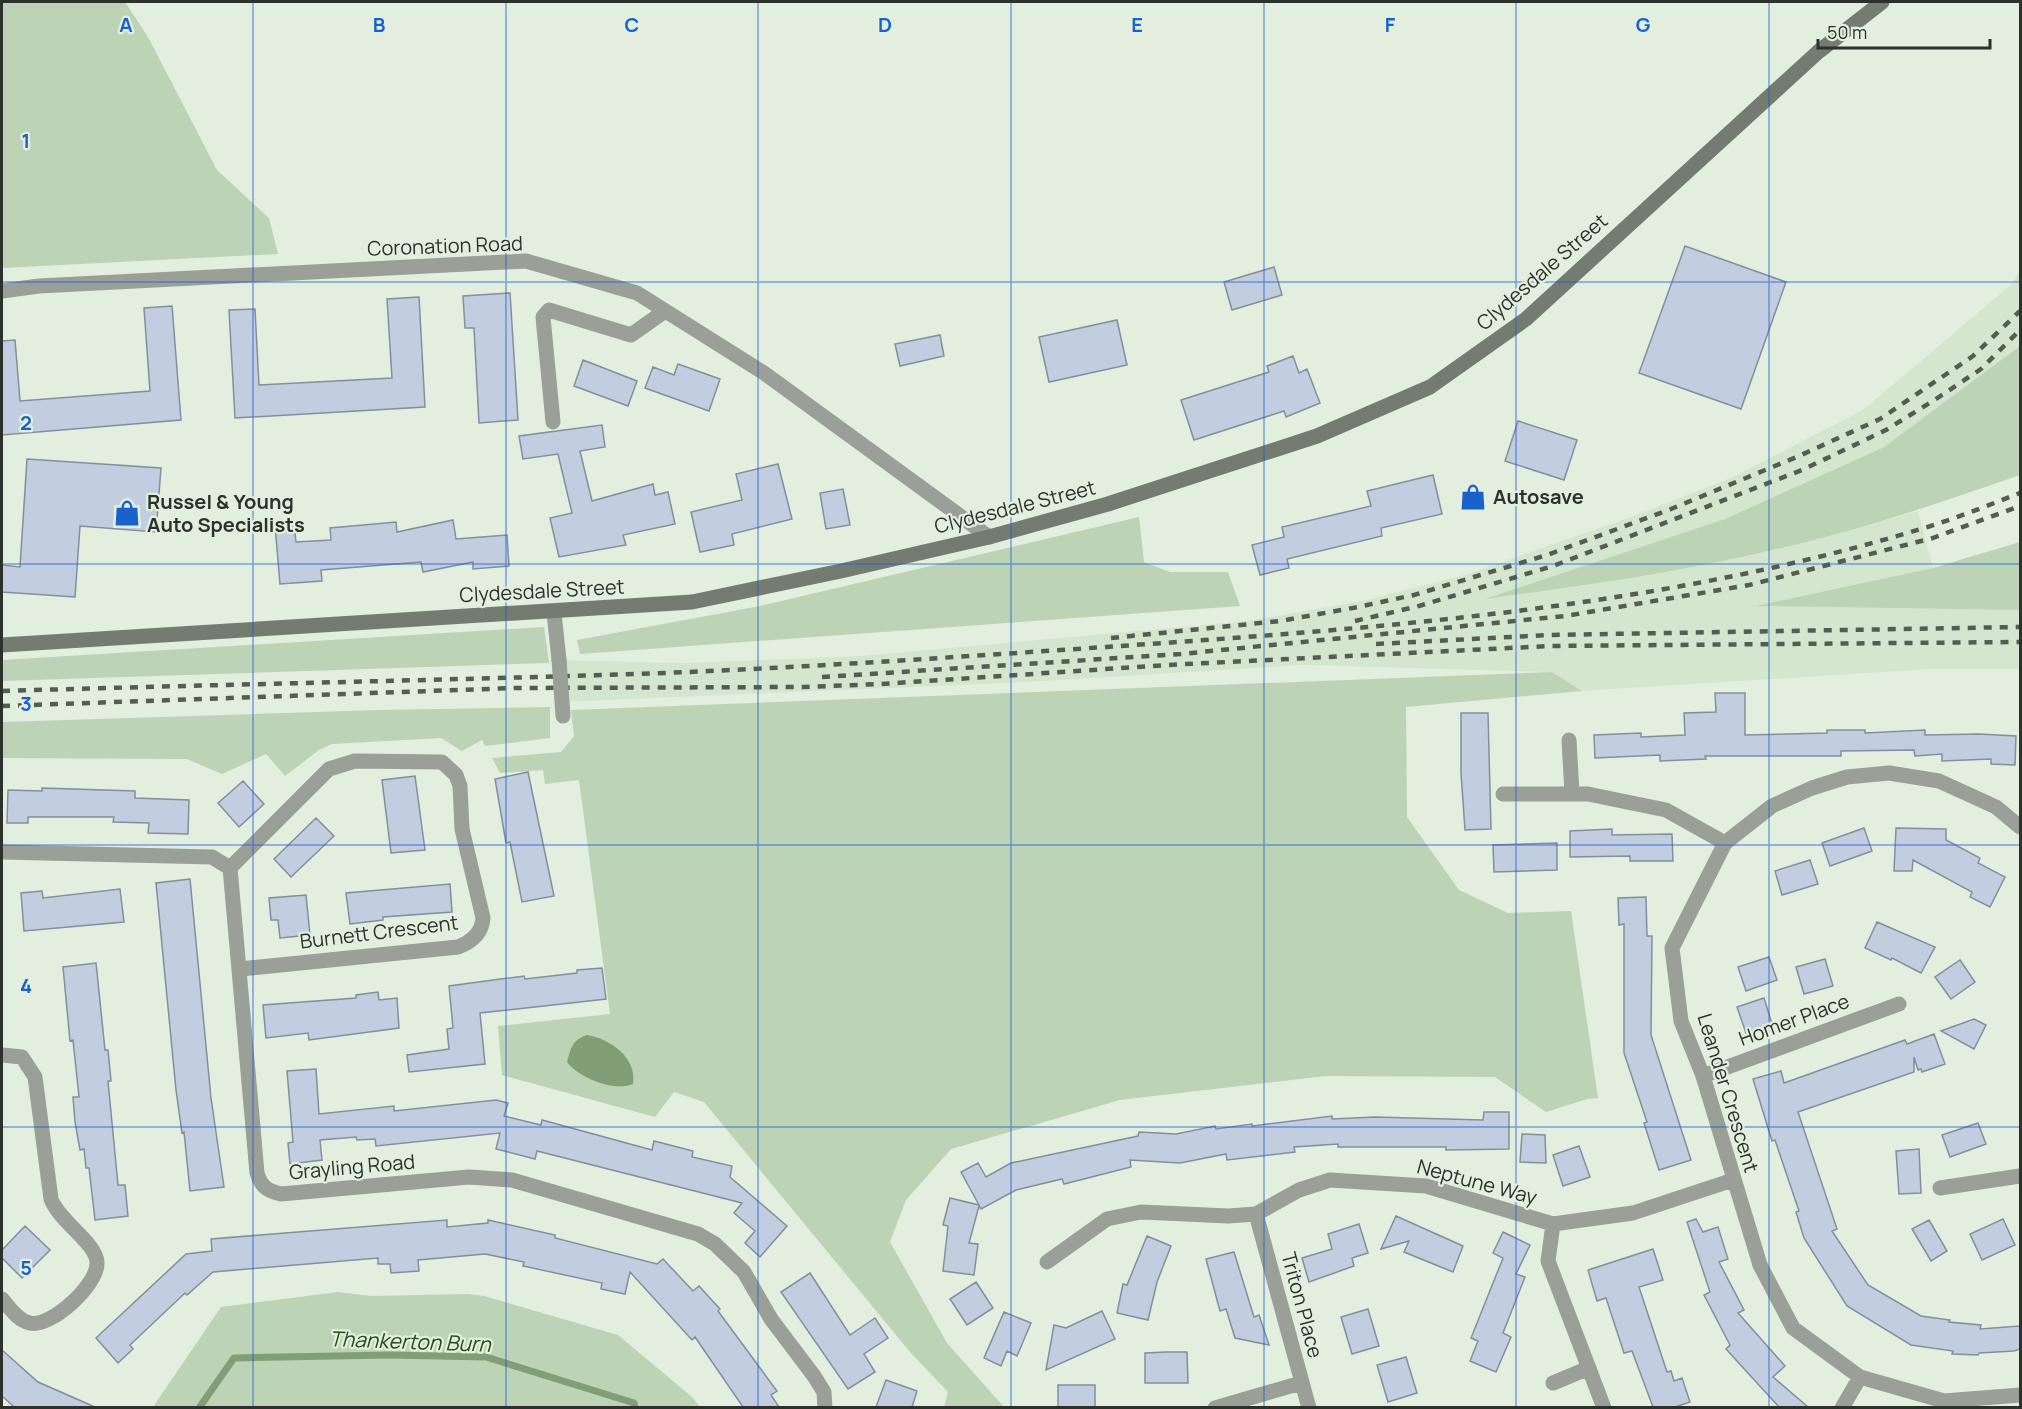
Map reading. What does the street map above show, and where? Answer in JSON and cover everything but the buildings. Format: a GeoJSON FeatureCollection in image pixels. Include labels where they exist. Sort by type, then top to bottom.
{"type":"FeatureCollection","features":[{"type":"Feature","properties":{"kind":"main road","name":"Clydesdale Street"},"geometry":{"type":"LineString","coordinates":[[2,645],[388,620],[554,613],[692,602],[989,537],[1226,468],[1317,436],[1430,387],[1526,319],[1818,52],[1882,2]]}},
{"type":"Feature","properties":{"kind":"street","name":"Coronation Road"},"geometry":{"type":"LineString","coordinates":[[2,291],[39,286],[526,261],[637,293],[764,373],[989,537]]}},
{"type":"Feature","properties":{"kind":"street"},"geometry":{"type":"LineString","coordinates":[[553,422],[543,317],[549,310],[631,335],[665,311]]}},
{"type":"Feature","properties":{"kind":"street"},"geometry":{"type":"LineString","coordinates":[[554,613],[563,716]]}},
{"type":"Feature","properties":{"kind":"street"},"geometry":{"type":"LineString","coordinates":[[1569,740],[1572,793]]}},
{"type":"Feature","properties":{"kind":"street","name":"Burnett Crescent"},"geometry":{"type":"LineString","coordinates":[[230,868],[329,769],[355,761],[442,762],[456,775],[460,786],[462,829],[483,918],[483,925],[476,937],[458,947],[240,969]]}},
{"type":"Feature","properties":{"kind":"street","name":"Leander Crescent"},"geometry":{"type":"LineString","coordinates":[[2020,827],[1995,807],[1939,781],[1889,773],[1847,777],[1812,788],[1772,806],[1725,843],[1672,948],[1681,1021],[1703,1076],[1760,1265],[1793,1328],[1860,1377],[1944,1401],[2020,1395]]}},
{"type":"Feature","properties":{"kind":"street"},"geometry":{"type":"LineString","coordinates":[[1503,794],[1588,794],[1666,810],[1725,843]]}},
{"type":"Feature","properties":{"kind":"street"},"geometry":{"type":"LineString","coordinates":[[2,852],[212,857],[230,868]]}},
{"type":"Feature","properties":{"kind":"street","name":"Grayling Road"},"geometry":{"type":"LineString","coordinates":[[230,868],[257,1173],[259,1181],[268,1191],[281,1194],[469,1177],[512,1180],[698,1234],[715,1244],[744,1272],[771,1319],[824,1392],[825,1407]]}},
{"type":"Feature","properties":{"kind":"street","name":"Homer Place"},"geometry":{"type":"LineString","coordinates":[[1703,1076],[1899,1004]]}},
{"type":"Feature","properties":{"kind":"street"},"geometry":{"type":"LineString","coordinates":[[2,1055],[22,1057],[30,1067],[34,1077],[51,1199],[62,1219],[94,1252],[97,1261],[92,1282],[51,1319],[29,1323],[21,1319],[2,1299]]}},
{"type":"Feature","properties":{"kind":"street"},"geometry":{"type":"LineString","coordinates":[[1940,1188],[2020,1176]]}},
{"type":"Feature","properties":{"kind":"street","name":"Neptune Way"},"geometry":{"type":"LineString","coordinates":[[1047,1262],[1107,1219],[1141,1212],[1228,1216],[1256,1214],[1299,1190],[1330,1180],[1426,1186],[1553,1224],[1633,1213],[1733,1180]]}},
{"type":"Feature","properties":{"kind":"street","name":"Triton Place"},"geometry":{"type":"LineString","coordinates":[[1256,1214],[1309,1407]]}},
{"type":"Feature","properties":{"kind":"street"},"geometry":{"type":"LineString","coordinates":[[1553,1224],[1548,1261],[1604,1407]]}},
{"type":"Feature","properties":{"kind":"street"},"geometry":{"type":"LineString","coordinates":[[1553,1383],[1588,1368]]}},
{"type":"Feature","properties":{"kind":"street"},"geometry":{"type":"LineString","coordinates":[[1842,1407],[1860,1377]]}},
{"type":"Feature","properties":{"kind":"street"},"geometry":{"type":"LineString","coordinates":[[1215,1407],[1301,1383]]}},
{"type":"Feature","properties":{"kind":"shaded area"},"geometry":{"type":"Polygon","coordinates":[[[2,2],[125,2],[148,37],[217,170],[269,218],[278,254],[2,268],[2,2]]]}},
{"type":"Feature","properties":{"kind":"shaded area"},"geometry":{"type":"Polygon","coordinates":[[[2020,269],[2020,346],[1884,447],[1725,519],[1490,598],[1768,551],[1918,511],[1933,568],[1760,606],[2020,610],[2020,669],[1932,669],[1582,691],[1552,672],[1303,665],[1029,682],[562,702],[559,660],[685,663],[861,656],[1247,621],[1363,601],[1468,574],[1642,513],[1733,477],[1863,410],[2012,284],[2020,269]]]}},
{"type":"Feature","properties":{"kind":"shaded area"},"geometry":{"type":"Polygon","coordinates":[[[2020,346],[2020,475],[1864,526],[1768,551],[1663,572],[1485,599],[1725,519],[1884,447],[2020,346]]]}},
{"type":"Feature","properties":{"kind":"shaded area"},"geometry":{"type":"Polygon","coordinates":[[[1139,517],[1144,562],[1170,572],[1228,572],[1240,606],[580,654],[577,640],[760,606],[1139,517]]]}},
{"type":"Feature","properties":{"kind":"shaded area"},"geometry":{"type":"Polygon","coordinates":[[[2020,542],[2020,610],[1756,606],[1933,568],[2020,542]]]}},
{"type":"Feature","properties":{"kind":"shaded area"},"geometry":{"type":"Polygon","coordinates":[[[544,627],[549,663],[2,681],[2,660],[544,627]]]}},
{"type":"Feature","properties":{"kind":"shaded area"},"geometry":{"type":"Polygon","coordinates":[[[1552,672],[1582,691],[1406,707],[1407,817],[1459,890],[1508,913],[1571,911],[1598,1098],[1587,1099],[1546,1112],[1495,1077],[1326,1076],[1120,1100],[951,1149],[906,1200],[890,1242],[947,1343],[1004,1407],[944,1407],[948,1392],[910,1352],[704,1102],[674,1092],[655,1117],[502,1075],[498,1026],[610,1014],[579,780],[545,784],[543,770],[500,773],[492,758],[561,752],[574,736],[571,710],[1552,672]]]}},
{"type":"Feature","properties":{"kind":"shaded area"},"geometry":{"type":"Polygon","coordinates":[[[550,707],[550,738],[485,746],[482,740],[462,751],[441,738],[332,744],[319,750],[285,776],[266,754],[222,774],[187,759],[2,758],[2,722],[550,707]]]}},
{"type":"Feature","properties":{"kind":"shaded area"},"geometry":{"type":"Polygon","coordinates":[[[587,1035],[613,1045],[627,1058],[631,1066],[633,1084],[616,1086],[597,1082],[580,1073],[567,1062],[575,1042],[587,1035]]]}},
{"type":"Feature","properties":{"kind":"shaded area"},"geometry":{"type":"Polygon","coordinates":[[[338,1292],[371,1296],[468,1294],[484,1296],[618,1335],[692,1397],[700,1407],[153,1407],[221,1307],[338,1292]]]}},
{"type":"Feature","properties":{"kind":"waterway","name":"Thankerton Burn"},"geometry":{"type":"LineString","coordinates":[[199,1408],[234,1358],[389,1355],[486,1357],[634,1403],[635,1408]]}},
{"type":"Feature","properties":{"kind":"railway"},"geometry":{"type":"LineString","coordinates":[[1111,638],[1280,621],[1358,607],[1414,595],[1547,555],[1671,509],[1799,456],[1880,419],[1973,356],[2020,311]]}},
{"type":"Feature","properties":{"kind":"railway"},"geometry":{"type":"LineString","coordinates":[[1355,621],[1419,606],[1553,566],[1802,470],[1886,430],[1936,399],[1981,369],[2020,330]]}},
{"type":"Feature","properties":{"kind":"railway"},"geometry":{"type":"LineString","coordinates":[[2,691],[730,670],[1106,647],[1416,622],[1519,611],[1723,578],[1824,556],[1924,528],[2020,493]]}},
{"type":"Feature","properties":{"kind":"railway"},"geometry":{"type":"LineString","coordinates":[[822,677],[1181,654],[1565,616],[1749,585],[1933,538],[2020,506]]}},
{"type":"Feature","properties":{"kind":"railway"},"geometry":{"type":"LineString","coordinates":[[1376,644],[1549,635],[2020,627]]}},
{"type":"Feature","properties":{"kind":"railway"},"geometry":{"type":"LineString","coordinates":[[2,706],[515,688],[803,687],[881,684],[1167,665],[1550,646],[2020,642]]}},
{"type":"Feature","properties":{"kind":"place","name":"Autosave"},"geometry":{"type":"Point","coordinates":[1473,497]}},
{"type":"Feature","properties":{"kind":"place","name":"Russel & Young Auto Specialists"},"geometry":{"type":"Point","coordinates":[127,513]}}]}
